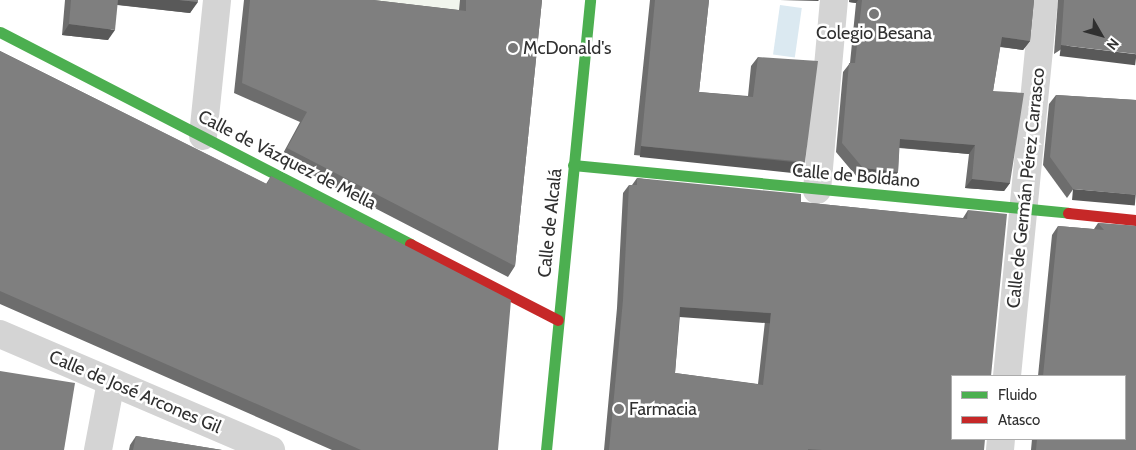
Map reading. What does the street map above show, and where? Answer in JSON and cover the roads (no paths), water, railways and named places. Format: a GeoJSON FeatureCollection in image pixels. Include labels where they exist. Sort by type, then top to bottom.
{"type":"FeatureCollection","features":[{"type":"Feature","properties":{"kind":"street"},"geometry":{"type":"LineString","coordinates":[[203,136],[217,0]]}},
{"type":"Feature","properties":{"kind":"street","name":"Calle de Alcalá"},"geometry":{"type":"LineString","coordinates":[[546,450],[590,0]]}},
{"type":"Feature","properties":{"kind":"street"},"geometry":{"type":"LineString","coordinates":[[817,190],[834,0]]}},
{"type":"Feature","properties":{"kind":"street","name":"Calle de Germán Pérez Carrasco"},"geometry":{"type":"LineString","coordinates":[[1007,375],[1044,0]]}},
{"type":"Feature","properties":{"kind":"street","name":"Calle de Vázquez de Mella"},"geometry":{"type":"LineString","coordinates":[[0,32],[558,320]]}},
{"type":"Feature","properties":{"kind":"street","name":"Calle de Boldano"},"geometry":{"type":"LineString","coordinates":[[573,165],[1136,220]]}},
{"type":"Feature","properties":{"kind":"street","name":"Calle de José Arcones Gil"},"geometry":{"type":"LineString","coordinates":[[0,334],[271,450]]}},
{"type":"Feature","properties":{"kind":"street"},"geometry":{"type":"LineString","coordinates":[[98,450],[111,382]]}},
{"type":"Feature","properties":{"kind":"place","name":"Colegio Besana"},"geometry":{"type":"Point","coordinates":[874,14]}},
{"type":"Feature","properties":{"kind":"place","name":"McDonald's"},"geometry":{"type":"Point","coordinates":[513,48]}},
{"type":"Feature","properties":{"kind":"place","name":"Farmacia"},"geometry":{"type":"Point","coordinates":[619,409]}}]}
